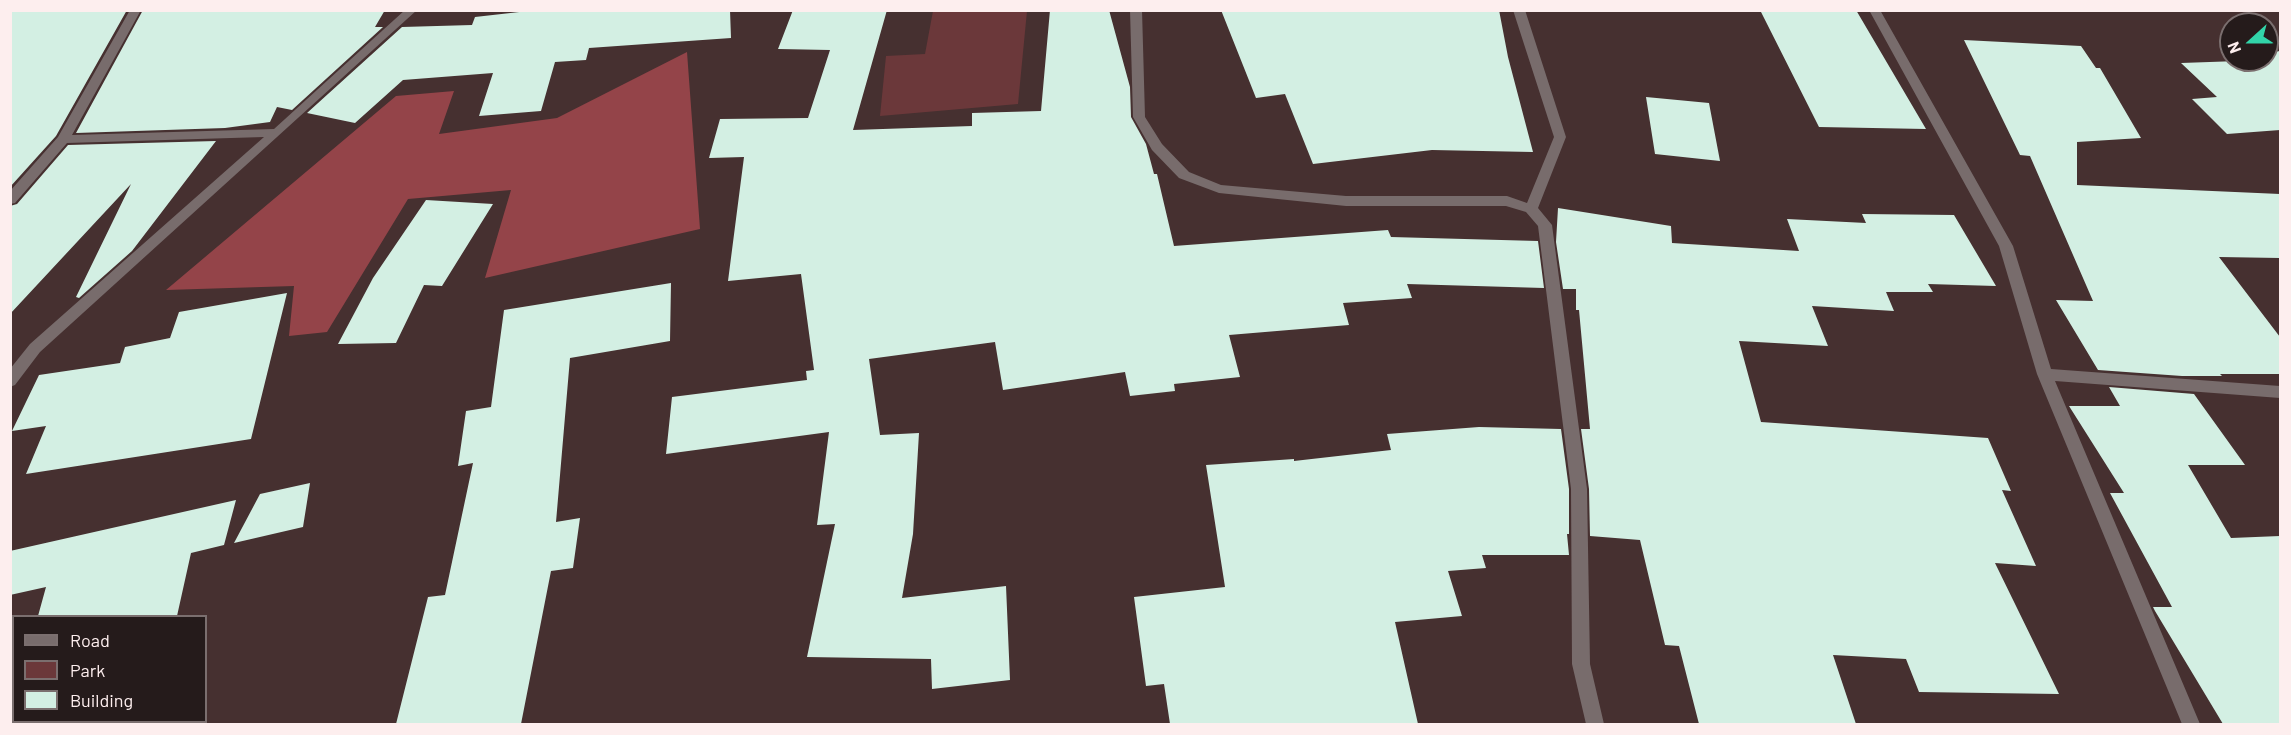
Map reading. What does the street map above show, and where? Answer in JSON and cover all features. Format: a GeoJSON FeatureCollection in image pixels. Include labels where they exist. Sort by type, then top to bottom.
{"type":"FeatureCollection","features":[{"type":"Feature","properties":{"kind":"street"},"geometry":{"type":"LineString","coordinates":[[10,200],[63,139],[136,10]]}},
{"type":"Feature","properties":{"kind":"street"},"geometry":{"type":"LineString","coordinates":[[10,381],[35,348],[277,134],[412,10]]}},
{"type":"Feature","properties":{"kind":"street"},"geometry":{"type":"LineString","coordinates":[[1136,10],[1139,117],[1157,147],[1184,175],[1219,189],[1346,201],[1507,201],[1531,210],[1545,225],[1579,489],[1581,664],[1595,724]]}},
{"type":"Feature","properties":{"kind":"street"},"geometry":{"type":"LineString","coordinates":[[1519,10],[1560,137],[1531,210]]}},
{"type":"Feature","properties":{"kind":"street"},"geometry":{"type":"LineString","coordinates":[[1874,10],[2006,246],[2045,374],[2192,724]]}},
{"type":"Feature","properties":{"kind":"street"},"geometry":{"type":"LineString","coordinates":[[63,139],[277,134]]}},
{"type":"Feature","properties":{"kind":"street"},"geometry":{"type":"LineString","coordinates":[[2045,374],[2280,392]]}},
{"type":"Feature","properties":{"kind":"green space"},"geometry":{"type":"Polygon","coordinates":[[[933,11],[1027,11],[1018,104],[880,116],[886,56],[925,54],[933,11]]]}},
{"type":"Feature","properties":{"kind":"shaded area"},"geometry":{"type":"Polygon","coordinates":[[[687,52],[700,229],[485,278],[511,190],[408,199],[327,332],[289,336],[294,286],[166,290],[396,96],[454,91],[439,134],[557,118],[687,52]]]}},
{"type":"Feature","properties":{"kind":"building"},"geometry":{"type":"Polygon","coordinates":[[[10,10],[127,10],[56,136],[10,187],[10,10]]]}},
{"type":"Feature","properties":{"kind":"building"},"geometry":{"type":"Polygon","coordinates":[[[143,10],[385,10],[375,27],[383,27],[292,110],[277,107],[270,122],[225,128],[76,133],[143,10]]]}},
{"type":"Feature","properties":{"kind":"building"},"geometry":{"type":"Polygon","coordinates":[[[537,10],[730,10],[731,38],[589,48],[586,60],[555,62],[541,111],[479,116],[493,73],[403,80],[355,123],[307,113],[402,27],[472,25],[475,17],[537,10]]]}},
{"type":"Feature","properties":{"kind":"building"},"geometry":{"type":"Polygon","coordinates":[[[793,10],[887,10],[853,130],[972,126],[972,113],[1041,111],[1050,10],[1109,10],[1130,87],[1131,117],[1146,144],[1154,174],[1157,174],[1174,246],[1388,230],[1391,237],[1538,241],[1544,288],[1407,284],[1412,298],[1343,303],[1349,325],[1229,335],[1240,377],[1174,384],[1175,391],[1130,396],[1125,372],[1003,390],[995,342],[869,359],[880,435],[919,433],[913,534],[902,598],[1006,586],[1010,680],[932,689],[931,659],[807,657],[835,524],[817,525],[829,432],[666,454],[672,397],[807,380],[806,371],[814,370],[801,274],[728,281],[744,157],[709,158],[720,119],[808,118],[830,50],[778,49],[793,10]]]}},
{"type":"Feature","properties":{"kind":"building"},"geometry":{"type":"Polygon","coordinates":[[[1221,10],[1499,10],[1508,57],[1533,152],[1432,150],[1313,164],[1285,94],[1256,98],[1221,10]]]}},
{"type":"Feature","properties":{"kind":"building"},"geometry":{"type":"Polygon","coordinates":[[[1760,10],[1856,10],[1926,129],[1819,127],[1760,10]]]}},
{"type":"Feature","properties":{"kind":"building"},"geometry":{"type":"Polygon","coordinates":[[[1964,40],[2081,46],[2096,68],[2100,68],[2141,138],[2077,142],[2077,185],[2280,194],[2280,258],[2219,257],[2280,337],[2280,374],[2182,376],[2098,370],[2056,300],[2093,301],[2030,156],[2020,155],[1964,40]]]}},
{"type":"Feature","properties":{"kind":"building"},"geometry":{"type":"Polygon","coordinates":[[[2279,51],[2280,130],[2227,134],[2192,99],[2217,97],[2181,63],[2219,62],[2219,72],[2279,72],[2279,51]]]}},
{"type":"Feature","properties":{"kind":"building"},"geometry":{"type":"Polygon","coordinates":[[[1646,97],[1709,103],[1720,161],[1655,154],[1646,97]]]}},
{"type":"Feature","properties":{"kind":"building"},"geometry":{"type":"Polygon","coordinates":[[[216,141],[132,251],[79,298],[76,297],[131,184],[10,314],[10,206],[17,204],[68,145],[216,141]]]}},
{"type":"Feature","properties":{"kind":"building"},"geometry":{"type":"Polygon","coordinates":[[[426,200],[493,204],[442,286],[424,285],[396,343],[338,344],[373,278],[426,200]]]}},
{"type":"Feature","properties":{"kind":"building"},"geometry":{"type":"Polygon","coordinates":[[[1558,208],[1671,226],[1672,243],[1799,251],[1787,219],[1866,223],[1862,214],[1954,215],[1996,286],[1928,284],[1933,292],[1886,292],[1894,311],[1812,306],[1828,346],[1739,341],[1761,422],[1988,438],[2011,491],[2002,490],[2036,566],[1995,563],[2059,694],[1919,692],[1906,659],[1833,655],[1856,724],[1699,724],[1679,646],[1665,645],[1640,540],[1590,536],[1589,489],[1581,429],[1590,429],[1579,310],[1576,310],[1576,289],[1563,289],[1556,242],[1558,208]]]}},
{"type":"Feature","properties":{"kind":"building"},"geometry":{"type":"Polygon","coordinates":[[[671,283],[670,341],[570,358],[556,522],[580,518],[573,568],[551,571],[521,724],[396,724],[428,597],[445,595],[473,463],[458,466],[466,411],[491,407],[504,310],[671,283]]]}},
{"type":"Feature","properties":{"kind":"building"},"geometry":{"type":"Polygon","coordinates":[[[287,293],[251,439],[26,474],[46,426],[12,431],[39,375],[120,363],[125,347],[170,338],[179,312],[287,293]]]}},
{"type":"Feature","properties":{"kind":"building"},"geometry":{"type":"Polygon","coordinates":[[[2109,387],[2194,394],[2245,465],[2188,465],[2231,538],[2280,536],[2280,724],[2223,724],[2155,611],[2153,607],[2172,607],[2110,493],[2124,493],[2069,406],[2120,406],[2109,387]]]}},
{"type":"Feature","properties":{"kind":"building"},"geometry":{"type":"Polygon","coordinates":[[[1479,427],[1561,429],[1569,489],[1569,534],[1567,534],[1569,555],[1482,555],[1486,568],[1448,571],[1462,616],[1395,622],[1418,724],[1170,724],[1164,684],[1146,686],[1134,597],[1225,587],[1206,465],[1294,459],[1294,461],[1391,450],[1387,434],[1479,427]]]}},
{"type":"Feature","properties":{"kind":"building"},"geometry":{"type":"Polygon","coordinates":[[[310,483],[303,527],[234,543],[260,494],[310,483]]]}},
{"type":"Feature","properties":{"kind":"building"},"geometry":{"type":"Polygon","coordinates":[[[236,500],[224,545],[191,553],[177,615],[38,615],[46,587],[10,595],[10,551],[236,500]]]}}]}
